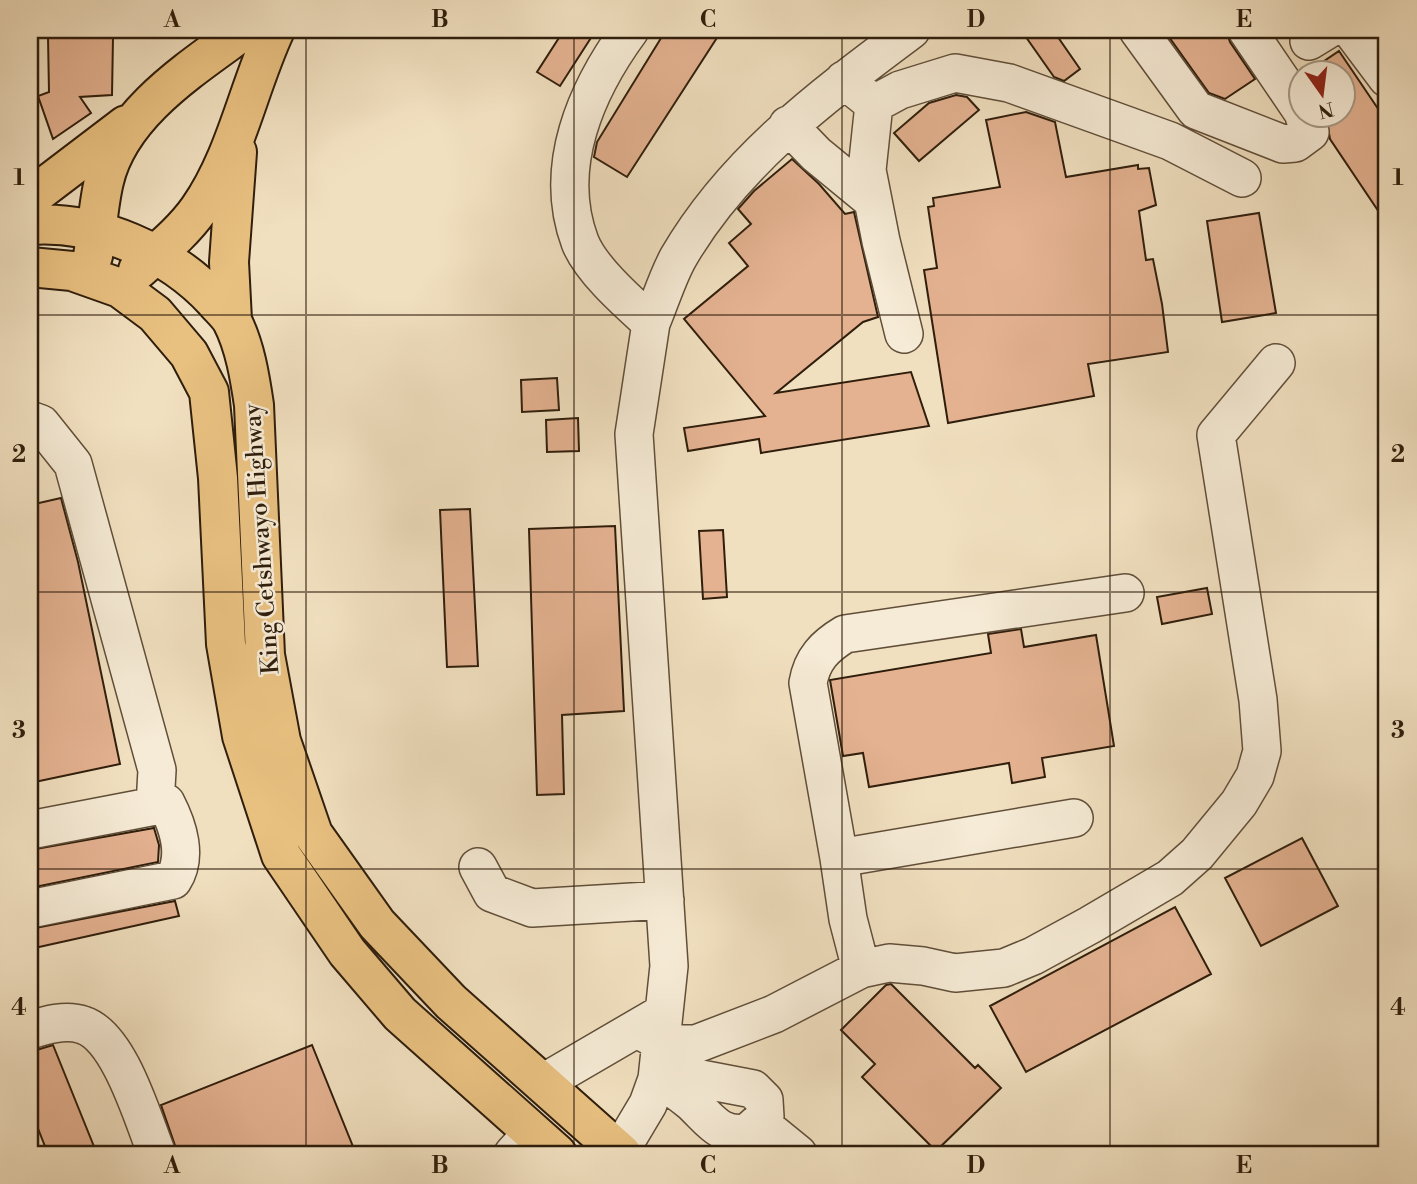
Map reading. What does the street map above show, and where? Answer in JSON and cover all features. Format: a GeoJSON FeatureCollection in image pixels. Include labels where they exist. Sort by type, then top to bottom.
{"type":"FeatureCollection","features":[{"type":"Feature","properties":{"kind":"main road"},"geometry":{"type":"LineString","coordinates":[[30,198],[244,30]]}},
{"type":"Feature","properties":{"kind":"main road"},"geometry":{"type":"LineString","coordinates":[[135,118],[112,158],[104,181],[97,233],[105,282],[155,254],[199,209],[215,182],[240,122],[259,64],[275,30]]}},
{"type":"Feature","properties":{"kind":"main road"},"geometry":{"type":"LineString","coordinates":[[232,320],[229,262],[240,122]]}},
{"type":"Feature","properties":{"kind":"main road","name":"King Cetshwayo Highway"},"geometry":{"type":"LineString","coordinates":[[30,226],[44,225],[97,233],[155,254],[201,286],[232,320],[249,375],[254,405],[265,655],[281,741],[313,834],[377,924],[451,1002],[621,1153]]}},
{"type":"Feature","properties":{"kind":"main road","name":"King Cetshwayo Highway"},"geometry":{"type":"LineString","coordinates":[[30,267],[105,282],[155,314],[189,354],[209,392],[218,478],[226,644],[242,736],[281,855],[347,953],[400,1014],[534,1147]]}},
{"type":"Feature","properties":{"kind":"street"},"geometry":{"type":"LineString","coordinates":[[630,30],[583,113],[571,151],[570,189],[580,243],[623,298],[651,323]]}},
{"type":"Feature","properties":{"kind":"street"},"geometry":{"type":"LineString","coordinates":[[621,1153],[648,1104],[668,966],[634,433],[651,323],[678,259],[708,215],[747,167],[788,125],[911,30]]}},
{"type":"Feature","properties":{"kind":"street"},"geometry":{"type":"LineString","coordinates":[[1138,30],[1184,96],[1207,116],[1283,145],[1295,144],[1305,138],[1309,130]]}},
{"type":"Feature","properties":{"kind":"street"},"geometry":{"type":"LineString","coordinates":[[1247,30],[1288,91]]}},
{"type":"Feature","properties":{"kind":"street"},"geometry":{"type":"LineString","coordinates":[[1351,30],[1387,78]]}},
{"type":"Feature","properties":{"kind":"street"},"geometry":{"type":"LineString","coordinates":[[874,104],[900,90],[955,73],[1009,83],[1170,141],[1242,178]]}},
{"type":"Feature","properties":{"kind":"street"},"geometry":{"type":"LineString","coordinates":[[844,80],[874,104]]}},
{"type":"Feature","properties":{"kind":"street"},"geometry":{"type":"LineString","coordinates":[[874,104],[867,147],[872,200],[904,334]]}},
{"type":"Feature","properties":{"kind":"street"},"geometry":{"type":"LineString","coordinates":[[788,125],[816,154],[872,200]]}},
{"type":"Feature","properties":{"kind":"street"},"geometry":{"type":"LineString","coordinates":[[543,1083],[656,1047],[696,1044],[729,1033],[817,994],[861,969],[889,963],[923,965],[955,973],[979,973],[1033,957],[1170,878],[1223,826],[1255,776],[1262,751],[1258,700],[1216,435],[1276,363]]}},
{"type":"Feature","properties":{"kind":"street"},"geometry":{"type":"LineString","coordinates":[[30,420],[41,424],[73,464],[157,770],[155,806]]}},
{"type":"Feature","properties":{"kind":"street"},"geometry":{"type":"LineString","coordinates":[[861,969],[848,919],[808,683],[817,657],[827,645],[845,634],[1125,593]]}},
{"type":"Feature","properties":{"kind":"street"},"geometry":{"type":"LineString","coordinates":[[30,830],[166,803],[175,820],[181,859],[173,880],[30,909]]}},
{"type":"Feature","properties":{"kind":"street"},"geometry":{"type":"LineString","coordinates":[[839,858],[1074,818]]}},
{"type":"Feature","properties":{"kind":"street"},"geometry":{"type":"LineString","coordinates":[[478,867],[492,892],[532,908],[665,900]]}},
{"type":"Feature","properties":{"kind":"street"},"geometry":{"type":"LineString","coordinates":[[30,1030],[51,1024],[81,1024],[101,1034],[121,1067],[157,1154]]}},
{"type":"Feature","properties":{"kind":"street"},"geometry":{"type":"LineString","coordinates":[[656,1047],[753,1089],[764,1101],[765,1117],[760,1123],[798,1154]]}},
{"type":"Feature","properties":{"kind":"building"},"geometry":{"type":"Polygon","coordinates":[[[564,30],[596,30],[560,86],[537,72],[564,30]]]}},
{"type":"Feature","properties":{"kind":"building"},"geometry":{"type":"Polygon","coordinates":[[[666,30],[722,30],[627,177],[594,157],[597,142],[666,30]]]}},
{"type":"Feature","properties":{"kind":"building"},"geometry":{"type":"Polygon","coordinates":[[[1021,30],[1053,30],[1080,69],[1064,81],[1054,77],[1021,30]]]}},
{"type":"Feature","properties":{"kind":"building"},"geometry":{"type":"Polygon","coordinates":[[[1164,30],[1226,30],[1230,42],[1255,79],[1225,99],[1209,93],[1164,30]]]}},
{"type":"Feature","properties":{"kind":"building"},"geometry":{"type":"Polygon","coordinates":[[[102,34],[113,37],[112,95],[80,97],[91,113],[53,139],[38,96],[49,92],[48,37],[102,34]]]}},
{"type":"Feature","properties":{"kind":"building"},"geometry":{"type":"Polygon","coordinates":[[[1339,51],[1345,60],[1326,60],[1339,51]]]}},
{"type":"Feature","properties":{"kind":"building"},"geometry":{"type":"Polygon","coordinates":[[[1358,79],[1387,122],[1387,224],[1330,139],[1328,130],[1358,130],[1358,79]]]}},
{"type":"Feature","properties":{"kind":"building"},"geometry":{"type":"Polygon","coordinates":[[[956,95],[967,97],[979,110],[919,161],[894,133],[929,103],[956,95]]]}},
{"type":"Feature","properties":{"kind":"building"},"geometry":{"type":"Polygon","coordinates":[[[1026,112],[1055,122],[1066,177],[1138,165],[1138,169],[1149,168],[1156,205],[1139,211],[1146,260],[1153,259],[1168,352],[1088,364],[1094,396],[948,423],[924,270],[937,268],[928,207],[934,206],[933,198],[1000,187],[986,120],[1026,112]]]}},
{"type":"Feature","properties":{"kind":"building"},"geometry":{"type":"Polygon","coordinates":[[[792,159],[845,214],[854,212],[878,317],[863,322],[776,393],[911,372],[929,426],[761,453],[759,439],[688,451],[684,428],[765,416],[684,319],[748,266],[729,243],[751,224],[738,209],[754,191],[792,159]]]}},
{"type":"Feature","properties":{"kind":"building"},"geometry":{"type":"Polygon","coordinates":[[[1259,213],[1276,313],[1222,322],[1207,221],[1259,213]]]}},
{"type":"Feature","properties":{"kind":"building"},"geometry":{"type":"Polygon","coordinates":[[[557,378],[559,410],[522,412],[521,380],[557,378]]]}},
{"type":"Feature","properties":{"kind":"building"},"geometry":{"type":"Polygon","coordinates":[[[578,418],[579,451],[547,452],[546,420],[578,418]]]}},
{"type":"Feature","properties":{"kind":"building"},"geometry":{"type":"Polygon","coordinates":[[[61,498],[78,562],[120,764],[30,783],[30,505],[61,498]]]}},
{"type":"Feature","properties":{"kind":"building"},"geometry":{"type":"Polygon","coordinates":[[[470,509],[478,666],[447,667],[440,510],[470,509]]]}},
{"type":"Feature","properties":{"kind":"building"},"geometry":{"type":"Polygon","coordinates":[[[615,526],[624,711],[562,715],[564,794],[537,795],[529,529],[615,526]]]}},
{"type":"Feature","properties":{"kind":"building"},"geometry":{"type":"Polygon","coordinates":[[[723,530],[727,597],[703,599],[699,531],[723,530]]]}},
{"type":"Feature","properties":{"kind":"building"},"geometry":{"type":"Polygon","coordinates":[[[1207,588],[1212,614],[1162,624],[1157,597],[1207,588]]]}},
{"type":"Feature","properties":{"kind":"building"},"geometry":{"type":"Polygon","coordinates":[[[1021,629],[1024,647],[1096,635],[1114,746],[1042,758],[1045,777],[1012,783],[1009,763],[869,787],[863,753],[843,756],[830,680],[991,653],[988,634],[1021,629]]]}},
{"type":"Feature","properties":{"kind":"building"},"geometry":{"type":"Polygon","coordinates":[[[154,828],[159,845],[158,862],[30,888],[30,850],[154,828]]]}},
{"type":"Feature","properties":{"kind":"building"},"geometry":{"type":"Polygon","coordinates":[[[1302,838],[1338,906],[1261,946],[1225,878],[1302,838]]]}},
{"type":"Feature","properties":{"kind":"building"},"geometry":{"type":"Polygon","coordinates":[[[175,901],[179,916],[30,949],[30,929],[175,901]]]}},
{"type":"Feature","properties":{"kind":"building"},"geometry":{"type":"Polygon","coordinates":[[[1175,907],[1211,974],[1026,1072],[990,1006],[1175,907]]]}},
{"type":"Feature","properties":{"kind":"building"},"geometry":{"type":"Polygon","coordinates":[[[891,984],[975,1068],[978,1065],[1001,1088],[936,1151],[862,1077],[875,1064],[841,1030],[886,985],[891,984]]]}},
{"type":"Feature","properties":{"kind":"building"},"geometry":{"type":"Polygon","coordinates":[[[53,1045],[97,1154],[48,1154],[30,1108],[30,1052],[53,1045]]]}},
{"type":"Feature","properties":{"kind":"building"},"geometry":{"type":"Polygon","coordinates":[[[312,1045],[356,1154],[178,1154],[161,1105],[312,1045]]]}}]}
